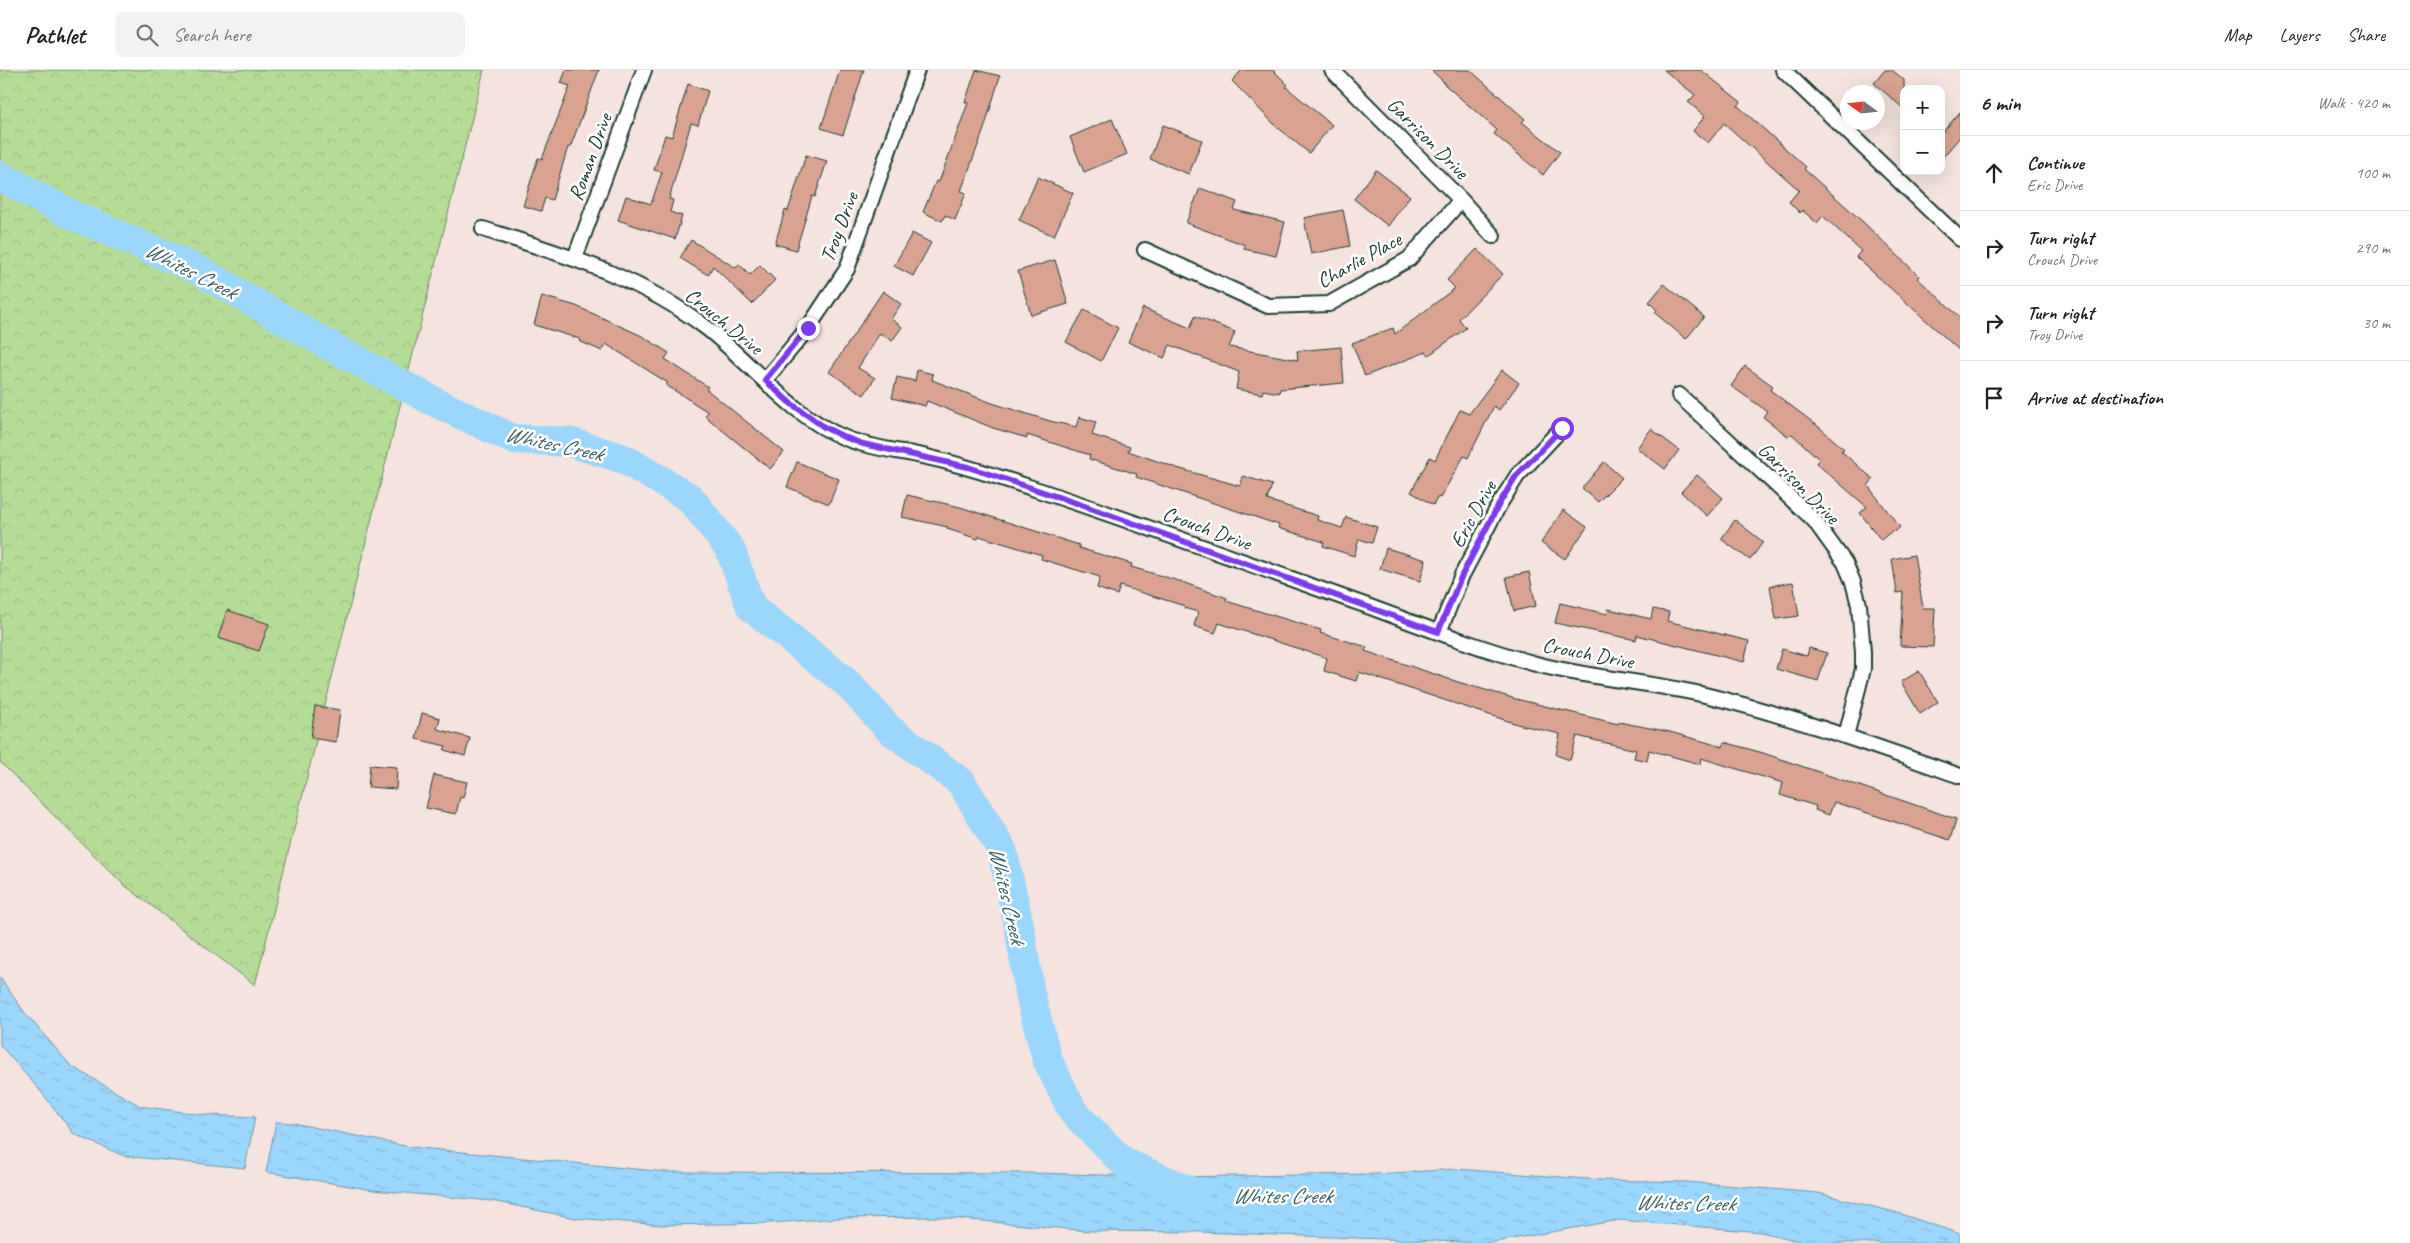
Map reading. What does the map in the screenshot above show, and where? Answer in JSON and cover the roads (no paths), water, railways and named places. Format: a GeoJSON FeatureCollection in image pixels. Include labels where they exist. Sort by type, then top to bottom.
{"type":"FeatureCollection","features":[{"type":"Feature","properties":{"kind":"street","name":"Roman Drive"},"geometry":{"type":"LineString","coordinates":[[574,258],[644,70]]}},
{"type":"Feature","properties":{"kind":"street","name":"Troy Drive"},"geometry":{"type":"LineString","coordinates":[[765,380],[808,328],[847,269],[917,70]]}},
{"type":"Feature","properties":{"kind":"street","name":"Garrison Drive"},"geometry":{"type":"LineString","coordinates":[[1332,70],[1461,200],[1493,236]]}},
{"type":"Feature","properties":{"kind":"street"},"geometry":{"type":"LineString","coordinates":[[1783,70],[1960,239]]}},
{"type":"Feature","properties":{"kind":"street","name":"Charlie Place"},"geometry":{"type":"LineString","coordinates":[[1146,250],[1268,306],[1329,304],[1409,259],[1461,200]]}},
{"type":"Feature","properties":{"kind":"street","name":"Crouch Drive"},"geometry":{"type":"LineString","coordinates":[[484,228],[574,258],[646,288],[710,331],[789,402],[824,427],[844,437],[863,444],[968,467],[1079,504],[1438,632],[1536,664],[1596,677],[1706,696],[1846,736],[1960,776]]}},
{"type":"Feature","properties":{"kind":"street","name":"Garrison Drive"},"geometry":{"type":"LineString","coordinates":[[1679,395],[1814,520],[1845,562],[1859,605],[1864,652],[1861,678],[1846,736]]}},
{"type":"Feature","properties":{"kind":"street","name":"Eric Drive"},"geometry":{"type":"LineString","coordinates":[[1438,632],[1462,575],[1499,504],[1516,476],[1562,428]]}},
{"type":"Feature","properties":{"kind":"water"},"geometry":{"type":"Polygon","coordinates":[[[0,978],[25,1013],[71,1066],[140,1106],[205,1115],[255,1117],[245,1168],[124,1156],[74,1134],[43,1094],[0,1045],[0,978]]]}},
{"type":"Feature","properties":{"kind":"water"},"geometry":{"type":"Polygon","coordinates":[[[276,1122],[293,1123],[410,1147],[666,1172],[1034,1173],[1168,1177],[1376,1174],[1456,1169],[1600,1180],[1688,1182],[1818,1193],[1898,1213],[1960,1234],[1960,1243],[1807,1243],[1761,1232],[1619,1220],[1489,1243],[1200,1232],[1089,1231],[939,1217],[838,1218],[771,1223],[663,1225],[575,1218],[492,1201],[373,1190],[266,1172],[276,1122]]]}},
{"type":"Feature","properties":{"kind":"waterway","name":"Whites Creek"},"geometry":{"type":"LineString","coordinates":[[0,176],[68,213],[198,270],[328,345],[433,401],[513,439],[569,442],[624,459],[690,498],[730,549],[751,607],[847,683],[889,729],[961,782],[1002,850],[1019,925],[1030,994],[1047,1059],[1073,1112],[1123,1162],[1194,1193]]}}]}
